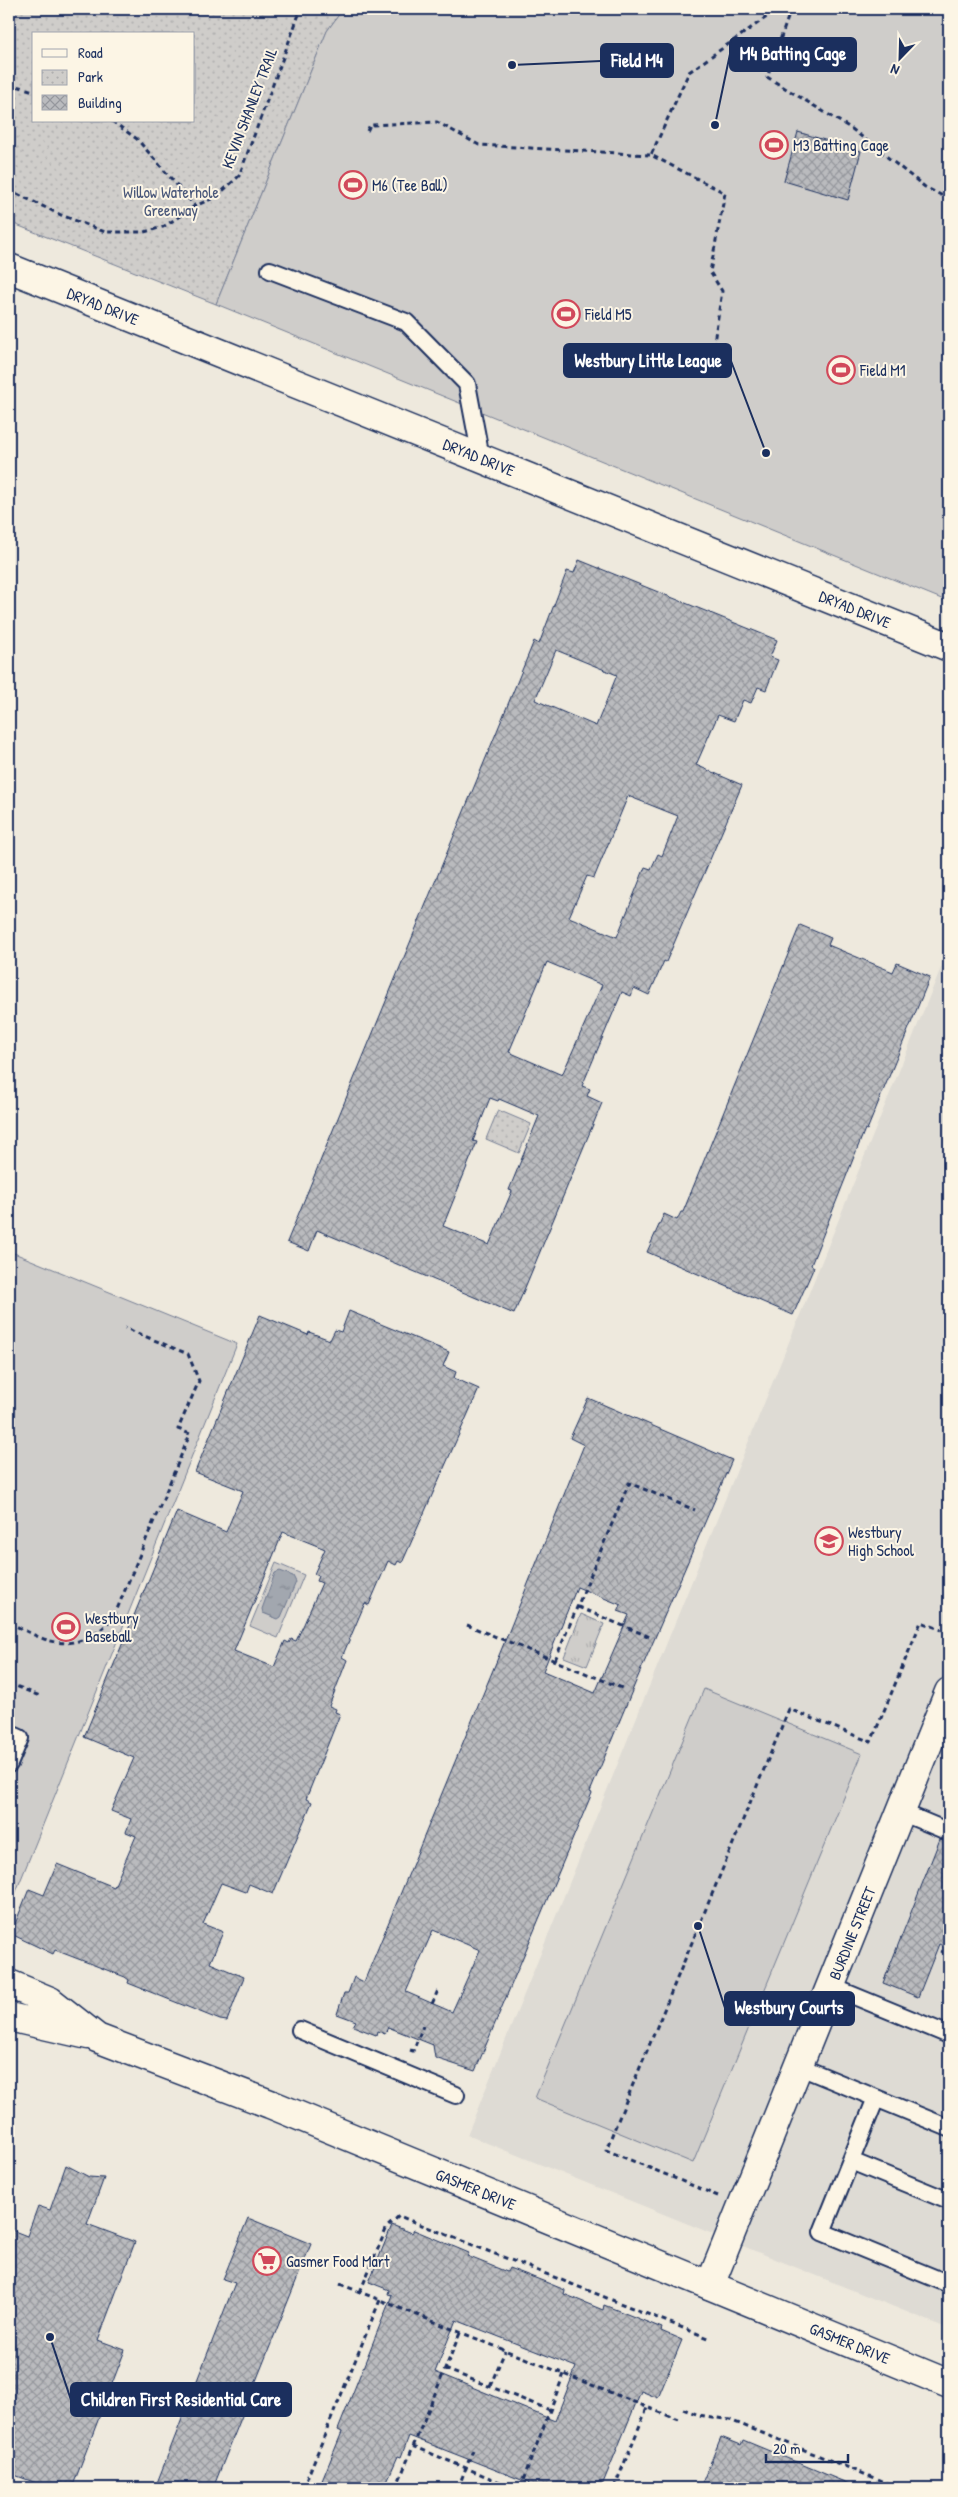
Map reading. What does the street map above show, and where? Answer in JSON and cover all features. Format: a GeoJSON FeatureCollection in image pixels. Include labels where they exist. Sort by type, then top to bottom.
{"type":"FeatureCollection","features":[{"type":"Feature","properties":{"kind":"street","name":"DRYAD DRIVE"},"geometry":{"type":"LineString","coordinates":[[9,268],[948,644]]}},
{"type":"Feature","properties":{"kind":"street","name":"BURDINE STREET"},"geometry":{"type":"LineString","coordinates":[[710,2285],[949,1692]]}},
{"type":"Feature","properties":{"kind":"street","name":"GASMER DRIVE"},"geometry":{"type":"LineString","coordinates":[[9,1984],[50,2001],[97,2038],[216,2082],[949,2384]]}},
{"type":"Feature","properties":{"kind":"street"},"geometry":{"type":"LineString","coordinates":[[9,2017],[97,2038]]}},
{"type":"Feature","properties":{"kind":"lane"},"geometry":{"type":"LineString","coordinates":[[270,270],[406,322],[467,384],[481,458]]}},
{"type":"Feature","properties":{"kind":"lane"},"geometry":{"type":"LineString","coordinates":[[9,1733],[20,1738],[9,1764]]}},
{"type":"Feature","properties":{"kind":"lane"},"geometry":{"type":"LineString","coordinates":[[901,1812],[949,1832]]}},
{"type":"Feature","properties":{"kind":"lane"},"geometry":{"type":"LineString","coordinates":[[830,1986],[949,2035]]}},
{"type":"Feature","properties":{"kind":"lane"},"geometry":{"type":"LineString","coordinates":[[300,2030],[456,2095]]}},
{"type":"Feature","properties":{"kind":"lane"},"geometry":{"type":"LineString","coordinates":[[798,2066],[949,2128]]}},
{"type":"Feature","properties":{"kind":"lane"},"geometry":{"type":"LineString","coordinates":[[876,2098],[822,2232],[949,2284]]}},
{"type":"Feature","properties":{"kind":"lane"},"geometry":{"type":"LineString","coordinates":[[851,2161],[949,2201]]}},
{"type":"Feature","properties":{"kind":"path","name":"KEVIN SHANLEY TRAIL"},"geometry":{"type":"LineString","coordinates":[[9,190],[61,215],[105,232],[144,232],[163,227],[194,206],[216,197],[239,176],[300,9]]}},
{"type":"Feature","properties":{"kind":"path"},"geometry":{"type":"LineString","coordinates":[[651,154],[689,72],[778,9]]}},
{"type":"Feature","properties":{"kind":"path"},"geometry":{"type":"LineString","coordinates":[[791,9],[767,78],[852,129],[925,187],[949,199]]}},
{"type":"Feature","properties":{"kind":"path"},"geometry":{"type":"LineString","coordinates":[[9,84],[32,90]]}},
{"type":"Feature","properties":{"kind":"path"},"geometry":{"type":"LineString","coordinates":[[113,122],[137,139],[194,206]]}},
{"type":"Feature","properties":{"kind":"path"},"geometry":{"type":"LineString","coordinates":[[367,131],[370,125],[437,122],[478,145],[651,154],[725,193],[710,272],[722,291],[712,355]]}},
{"type":"Feature","properties":{"kind":"path"},"geometry":{"type":"LineString","coordinates":[[9,1623],[56,1642],[84,1640],[106,1628],[115,1614],[190,1434],[178,1429],[199,1381],[188,1354],[125,1328]]}},
{"type":"Feature","properties":{"kind":"path"},"geometry":{"type":"LineString","coordinates":[[555,1660],[629,1483],[695,1510]]}},
{"type":"Feature","properties":{"kind":"path"},"geometry":{"type":"LineString","coordinates":[[578,1607],[650,1637]]}},
{"type":"Feature","properties":{"kind":"path"},"geometry":{"type":"LineString","coordinates":[[742,2206],[606,2150],[789,1709],[871,1742],[921,1622],[942,1630]]}},
{"type":"Feature","properties":{"kind":"path"},"geometry":{"type":"LineString","coordinates":[[467,1625],[622,1688]]}},
{"type":"Feature","properties":{"kind":"path"},"geometry":{"type":"LineString","coordinates":[[9,1683],[42,1697]]}},
{"type":"Feature","properties":{"kind":"path"},"geometry":{"type":"LineString","coordinates":[[940,1951],[949,1954]]}},
{"type":"Feature","properties":{"kind":"path"},"geometry":{"type":"LineString","coordinates":[[432,2004],[439,1988]]}},
{"type":"Feature","properties":{"kind":"path"},"geometry":{"type":"LineString","coordinates":[[360,2292],[387,2226],[398,2216],[711,2339]]}},
{"type":"Feature","properties":{"kind":"path"},"geometry":{"type":"LineString","coordinates":[[340,2284],[678,2420]]}},
{"type":"Feature","properties":{"kind":"path"},"geometry":{"type":"LineString","coordinates":[[303,2488],[380,2300]]}},
{"type":"Feature","properties":{"kind":"path"},"geometry":{"type":"LineString","coordinates":[[396,2488],[460,2333]]}},
{"type":"Feature","properties":{"kind":"path"},"geometry":{"type":"LineString","coordinates":[[490,2386],[505,2351]]}},
{"type":"Feature","properties":{"kind":"path"},"geometry":{"type":"LineString","coordinates":[[446,2368],[550,2410]]}},
{"type":"Feature","properties":{"kind":"path"},"geometry":{"type":"LineString","coordinates":[[520,2488],[564,2374]]}},
{"type":"Feature","properties":{"kind":"path"},"geometry":{"type":"LineString","coordinates":[[614,2488],[647,2408]]}},
{"type":"Feature","properties":{"kind":"path"},"geometry":{"type":"LineString","coordinates":[[684,2409],[699,2415],[730,2420],[899,2488]]}},
{"type":"Feature","properties":{"kind":"path"},"geometry":{"type":"LineString","coordinates":[[413,2446],[514,2488]]}},
{"type":"Feature","properties":{"kind":"path"},"geometry":{"type":"LineString","coordinates":[[458,2488],[473,2450]]}},
{"type":"Feature","properties":{"kind":"shaded area","name":"Westbury High School"},"geometry":{"type":"Polygon","coordinates":[[[949,948],[949,2329],[467,2135],[949,948]]]}},
{"type":"Feature","properties":{"kind":"green space","name":"Willow Waterhole Greenway"},"geometry":{"type":"Polygon","coordinates":[[[9,9],[343,9],[327,31],[216,304],[9,222],[9,9]]]}},
{"type":"Feature","properties":{"kind":"green space"},"geometry":{"type":"Polygon","coordinates":[[[343,9],[949,9],[949,602],[216,304],[327,31],[343,9]]]}},
{"type":"Feature","properties":{"kind":"green space"},"geometry":{"type":"Polygon","coordinates":[[[498,1110],[531,1124],[519,1153],[486,1139],[498,1110]]]}},
{"type":"Feature","properties":{"kind":"green space","name":"Westbury Baseball"},"geometry":{"type":"Polygon","coordinates":[[[9,1251],[237,1344],[9,1909],[9,1251]]]}},
{"type":"Feature","properties":{"kind":"green space"},"geometry":{"type":"Polygon","coordinates":[[[276,1563],[304,1575],[278,1638],[250,1626],[276,1563]]]}},
{"type":"Feature","properties":{"kind":"green space"},"geometry":{"type":"Polygon","coordinates":[[[581,1614],[604,1624],[587,1666],[564,1657],[581,1614]]]}},
{"type":"Feature","properties":{"kind":"green space"},"geometry":{"type":"Polygon","coordinates":[[[704,1689],[862,1754],[693,2163],[535,2098],[704,1689]]]}},
{"type":"Feature","properties":{"kind":"water"},"geometry":{"type":"Polygon","coordinates":[[[280,1571],[293,1576],[296,1582],[281,1617],[278,1619],[263,1613],[262,1609],[275,1573],[280,1571]]]}},
{"type":"Feature","properties":{"kind":"building"},"geometry":{"type":"Polygon","coordinates":[[[798,132],[861,151],[848,200],[784,181],[798,132]]]}},
{"type":"Feature","properties":{"kind":"building"},"geometry":{"type":"Polygon","coordinates":[[[579,560],[777,640],[770,657],[778,660],[766,690],[758,687],[751,703],[743,700],[734,721],[718,715],[696,765],[742,785],[666,962],[664,961],[649,995],[634,988],[631,996],[622,992],[582,1086],[590,1089],[587,1096],[602,1103],[514,1314],[317,1230],[309,1251],[287,1242],[534,641],[539,644],[567,571],[574,573],[579,560]],[[556,650],[535,700],[596,726],[617,675],[556,650]],[[628,796],[594,878],[587,876],[569,917],[617,937],[645,867],[651,869],[658,854],[662,856],[678,816],[628,796]],[[547,962],[509,1052],[562,1075],[602,985],[547,962]],[[490,1098],[473,1141],[477,1142],[443,1226],[489,1245],[512,1191],[509,1190],[539,1116],[499,1099],[498,1101],[490,1098]]]}},
{"type":"Feature","properties":{"kind":"building"},"geometry":{"type":"Polygon","coordinates":[[[800,925],[831,938],[828,945],[893,972],[897,963],[930,977],[867,1130],[865,1129],[811,1265],[814,1267],[793,1315],[647,1252],[664,1214],[677,1220],[681,1212],[683,1212],[800,925]]]}},
{"type":"Feature","properties":{"kind":"building"},"geometry":{"type":"Polygon","coordinates":[[[349,1311],[449,1352],[443,1366],[456,1372],[454,1378],[479,1389],[402,1563],[398,1561],[396,1565],[388,1561],[369,1605],[365,1603],[342,1657],[347,1660],[329,1706],[336,1709],[335,1712],[340,1714],[306,1799],[312,1802],[273,1894],[249,1884],[246,1892],[221,1883],[203,1924],[223,1932],[210,1963],[244,1977],[227,2021],[220,2020],[128,1983],[129,1980],[125,1977],[55,1950],[53,1954],[11,1934],[29,1889],[44,1895],[57,1864],[114,1887],[136,1836],[126,1832],[131,1819],[111,1811],[134,1758],[84,1737],[177,1511],[226,1532],[243,1491],[195,1472],[260,1315],[308,1335],[309,1332],[330,1340],[335,1330],[341,1332],[349,1311]],[[283,1532],[234,1651],[274,1667],[285,1641],[289,1643],[291,1639],[296,1641],[322,1583],[317,1581],[319,1576],[314,1574],[325,1549],[283,1532]]]}},
{"type":"Feature","properties":{"kind":"building"},"geometry":{"type":"Polygon","coordinates":[[[588,1398],[732,1460],[637,1679],[590,1792],[592,1793],[475,2071],[435,2058],[433,2045],[388,2027],[385,2034],[377,2031],[376,2035],[353,2026],[356,2021],[337,2014],[344,1993],[348,1993],[354,1977],[364,1982],[507,1636],[584,1445],[570,1438],[588,1398]],[[577,1587],[543,1671],[595,1693],[629,1615],[618,1611],[621,1605],[577,1587]],[[433,1930],[406,1992],[452,2012],[480,1950],[433,1930]]]}},
{"type":"Feature","properties":{"kind":"building"},"geometry":{"type":"Polygon","coordinates":[[[940,1839],[949,1842],[949,1949],[939,1944],[918,1997],[883,1983],[940,1839]]]}},
{"type":"Feature","properties":{"kind":"building"},"geometry":{"type":"Polygon","coordinates":[[[66,2165],[89,2177],[104,2178],[87,2224],[135,2242],[98,2340],[125,2350],[72,2488],[50,2488],[9,2473],[9,2229],[27,2236],[38,2206],[50,2210],[66,2165]]]}},
{"type":"Feature","properties":{"kind":"building"},"geometry":{"type":"Polygon","coordinates":[[[248,2218],[311,2244],[213,2488],[155,2488],[235,2283],[223,2279],[248,2218]]]}},
{"type":"Feature","properties":{"kind":"building"},"geometry":{"type":"Polygon","coordinates":[[[392,2225],[412,2233],[414,2230],[469,2253],[467,2256],[507,2272],[509,2268],[543,2281],[565,2290],[564,2294],[603,2310],[604,2305],[637,2318],[662,2328],[661,2331],[682,2340],[658,2398],[641,2391],[601,2488],[527,2488],[529,2483],[409,2436],[401,2457],[398,2456],[384,2488],[319,2488],[342,2432],[338,2430],[392,2295],[388,2294],[389,2290],[369,2282],[392,2225]],[[456,2320],[435,2372],[555,2421],[576,2367],[456,2320]]]}},
{"type":"Feature","properties":{"kind":"building"},"geometry":{"type":"Polygon","coordinates":[[[721,2437],[741,2445],[743,2440],[859,2488],[700,2488],[721,2437]]]}},
{"type":"Feature","properties":{"kind":"place","name":"Field M4"},"geometry":{"type":"Point","coordinates":[512,65]}},
{"type":"Feature","properties":{"kind":"place","name":"M4 Batting Cage"},"geometry":{"type":"Point","coordinates":[715,125]}},
{"type":"Feature","properties":{"kind":"place","name":"M3 Batting Cage"},"geometry":{"type":"Point","coordinates":[774,145]}},
{"type":"Feature","properties":{"kind":"place","name":"M6 (Tee Ball)"},"geometry":{"type":"Point","coordinates":[353,185]}},
{"type":"Feature","properties":{"kind":"place","name":"Field M5"},"geometry":{"type":"Point","coordinates":[566,314]}},
{"type":"Feature","properties":{"kind":"place","name":"Field M1"},"geometry":{"type":"Point","coordinates":[841,370]}},
{"type":"Feature","properties":{"kind":"place","name":"Westbury Little League"},"geometry":{"type":"Point","coordinates":[766,453]}},
{"type":"Feature","properties":{"kind":"place","name":"Westbury High School"},"geometry":{"type":"Point","coordinates":[829,1541]}},
{"type":"Feature","properties":{"kind":"place","name":"Westbury Baseball"},"geometry":{"type":"Point","coordinates":[66,1627]}},
{"type":"Feature","properties":{"kind":"place","name":"Westbury Courts"},"geometry":{"type":"Point","coordinates":[698,1926]}},
{"type":"Feature","properties":{"kind":"place","name":"Gasmer Food Mart"},"geometry":{"type":"Point","coordinates":[267,2261]}},
{"type":"Feature","properties":{"kind":"place","name":"Children First Residential Care"},"geometry":{"type":"Point","coordinates":[50,2337]}}]}
